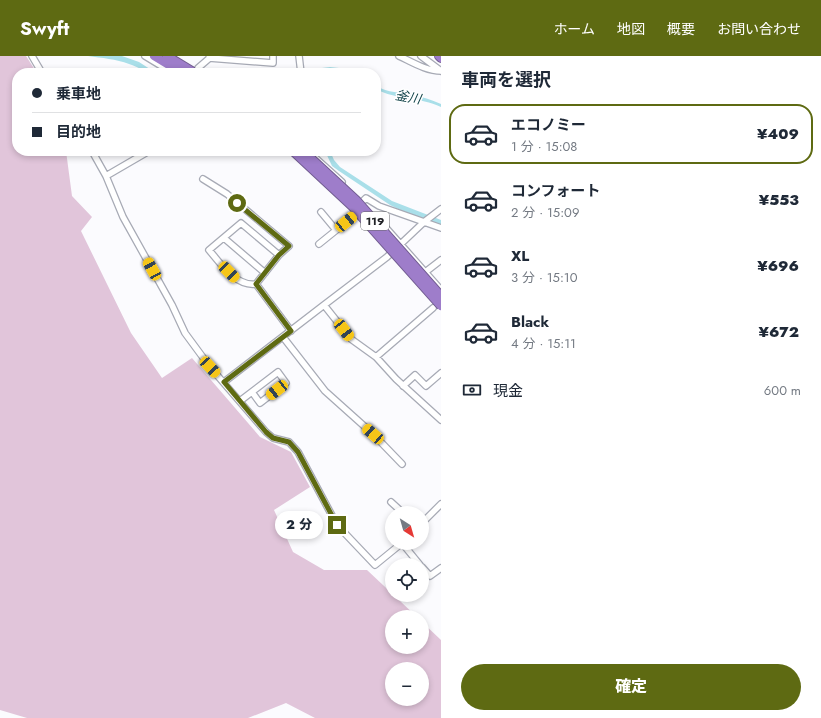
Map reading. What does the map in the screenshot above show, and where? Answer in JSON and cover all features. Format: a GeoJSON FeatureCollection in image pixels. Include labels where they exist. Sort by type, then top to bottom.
{"type":"FeatureCollection","features":[{"type":"Feature","properties":{"kind":"highway"},"geometry":{"type":"LineString","coordinates":[[154,56],[174,68]]}},
{"type":"Feature","properties":{"kind":"highway"},"geometry":{"type":"LineString","coordinates":[[167,56],[188,68]]}},
{"type":"Feature","properties":{"kind":"highway","name":"119"},"geometry":{"type":"LineString","coordinates":[[297,156],[352,206],[437,307]]}},
{"type":"Feature","properties":{"kind":"highway","name":"119"},"geometry":{"type":"LineString","coordinates":[[308,156],[357,201],[441,296]]}},
{"type":"Feature","properties":{"kind":"street"},"geometry":{"type":"LineString","coordinates":[[32,56],[39,68]]}},
{"type":"Feature","properties":{"kind":"street"},"geometry":{"type":"LineString","coordinates":[[145,56],[165,68]]}},
{"type":"Feature","properties":{"kind":"street"},"geometry":{"type":"LineString","coordinates":[[171,56],[189,68]]}},
{"type":"Feature","properties":{"kind":"street"},"geometry":{"type":"LineString","coordinates":[[198,68],[211,57],[273,63],[273,56]]}},
{"type":"Feature","properties":{"kind":"street"},"geometry":{"type":"LineString","coordinates":[[299,56],[300,68]]}},
{"type":"Feature","properties":{"kind":"street"},"geometry":{"type":"LineString","coordinates":[[399,56],[426,68],[441,71]]}},
{"type":"Feature","properties":{"kind":"street"},"geometry":{"type":"LineString","coordinates":[[421,56],[441,71]]}},
{"type":"Feature","properties":{"kind":"street"},"geometry":{"type":"LineString","coordinates":[[95,156],[106,176],[123,217],[172,305],[185,333],[210,367],[266,432],[273,438],[289,442],[298,452],[337,525],[375,565],[393,550]]}},
{"type":"Feature","properties":{"kind":"street"},"geometry":{"type":"LineString","coordinates":[[106,176],[140,156]]}},
{"type":"Feature","properties":{"kind":"street"},"geometry":{"type":"LineString","coordinates":[[294,156],[336,194],[391,253],[441,311]]}},
{"type":"Feature","properties":{"kind":"street"},"geometry":{"type":"LineString","coordinates":[[314,156],[362,202],[441,290]]}},
{"type":"Feature","properties":{"kind":"street"},"geometry":{"type":"LineString","coordinates":[[203,179],[227,194],[289,246],[279,255],[256,284],[250,285],[235,278],[209,250],[241,223],[279,255]]}},
{"type":"Feature","properties":{"kind":"street"},"geometry":{"type":"LineString","coordinates":[[362,202],[366,198],[379,206],[441,228]]}},
{"type":"Feature","properties":{"kind":"street"},"geometry":{"type":"LineString","coordinates":[[224,382],[391,253],[424,222],[441,209]]}},
{"type":"Feature","properties":{"kind":"street"},"geometry":{"type":"LineString","coordinates":[[321,212],[336,230]]}},
{"type":"Feature","properties":{"kind":"street"},"geometry":{"type":"LineString","coordinates":[[319,244],[355,214]]}},
{"type":"Feature","properties":{"kind":"street"},"geometry":{"type":"LineString","coordinates":[[224,238],[265,273]]}},
{"type":"Feature","properties":{"kind":"street"},"geometry":{"type":"LineString","coordinates":[[428,270],[441,260]]}},
{"type":"Feature","properties":{"kind":"street"},"geometry":{"type":"LineString","coordinates":[[256,284],[291,331]]}},
{"type":"Feature","properties":{"kind":"street"},"geometry":{"type":"LineString","coordinates":[[324,305],[351,339],[376,357],[403,386],[440,418]]}},
{"type":"Feature","properties":{"kind":"street"},"geometry":{"type":"LineString","coordinates":[[376,357],[437,307]]}},
{"type":"Feature","properties":{"kind":"street"},"geometry":{"type":"LineString","coordinates":[[283,337],[325,391],[373,434],[402,464]]}},
{"type":"Feature","properties":{"kind":"street"},"geometry":{"type":"LineString","coordinates":[[240,401],[278,372],[286,383],[260,403],[252,392]]}},
{"type":"Feature","properties":{"kind":"street"},"geometry":{"type":"LineString","coordinates":[[403,386],[415,375],[426,386],[441,373]]}},
{"type":"Feature","properties":{"kind":"street"},"geometry":{"type":"LineString","coordinates":[[392,502],[396,506]]}},
{"type":"Feature","properties":{"kind":"street"},"geometry":{"type":"LineString","coordinates":[[429,516],[441,504]]}},
{"type":"Feature","properties":{"kind":"street"},"geometry":{"type":"LineString","coordinates":[[408,550],[414,558]]}},
{"type":"Feature","properties":{"kind":"street"},"geometry":{"type":"LineString","coordinates":[[429,575],[430,576],[441,568]]}},
{"type":"Feature","properties":{"kind":"shaded area"},"geometry":{"type":"Polygon","coordinates":[[[0,56],[26,56],[34,68],[12,68],[12,156],[67,156],[72,196],[92,217],[81,231],[131,333],[162,378],[192,358],[260,437],[291,452],[310,487],[274,510],[293,552],[324,570],[367,570],[385,587],[385,602],[401,602],[410,610],[385,610],[385,654],[429,654],[429,629],[441,640],[441,718],[315,718],[286,703],[248,718],[27,718],[0,710],[0,56]]]}},
{"type":"Feature","properties":{"kind":"water"},"geometry":{"type":"Polygon","coordinates":[[[88,56],[122,56],[139,62],[148,68],[140,68],[109,59],[88,56]]]}},
{"type":"Feature","properties":{"kind":"water","name":"釜川"},"geometry":{"type":"Polygon","coordinates":[[[381,88],[427,99],[441,104],[441,107],[425,102],[381,92],[381,88]]]}},
{"type":"Feature","properties":{"kind":"water"},"geometry":{"type":"Polygon","coordinates":[[[327,156],[332,156],[340,167],[392,201],[441,220],[441,225],[402,211],[390,205],[332,166],[327,156]]]}},
{"type":"Feature","properties":{"kind":"route"},"geometry":{"type":"LineString","coordinates":[[237,203],[289,246],[279,255],[256,284],[291,331],[224,382],[266,432],[273,438],[289,442],[298,452],[337,525]]}}]}
